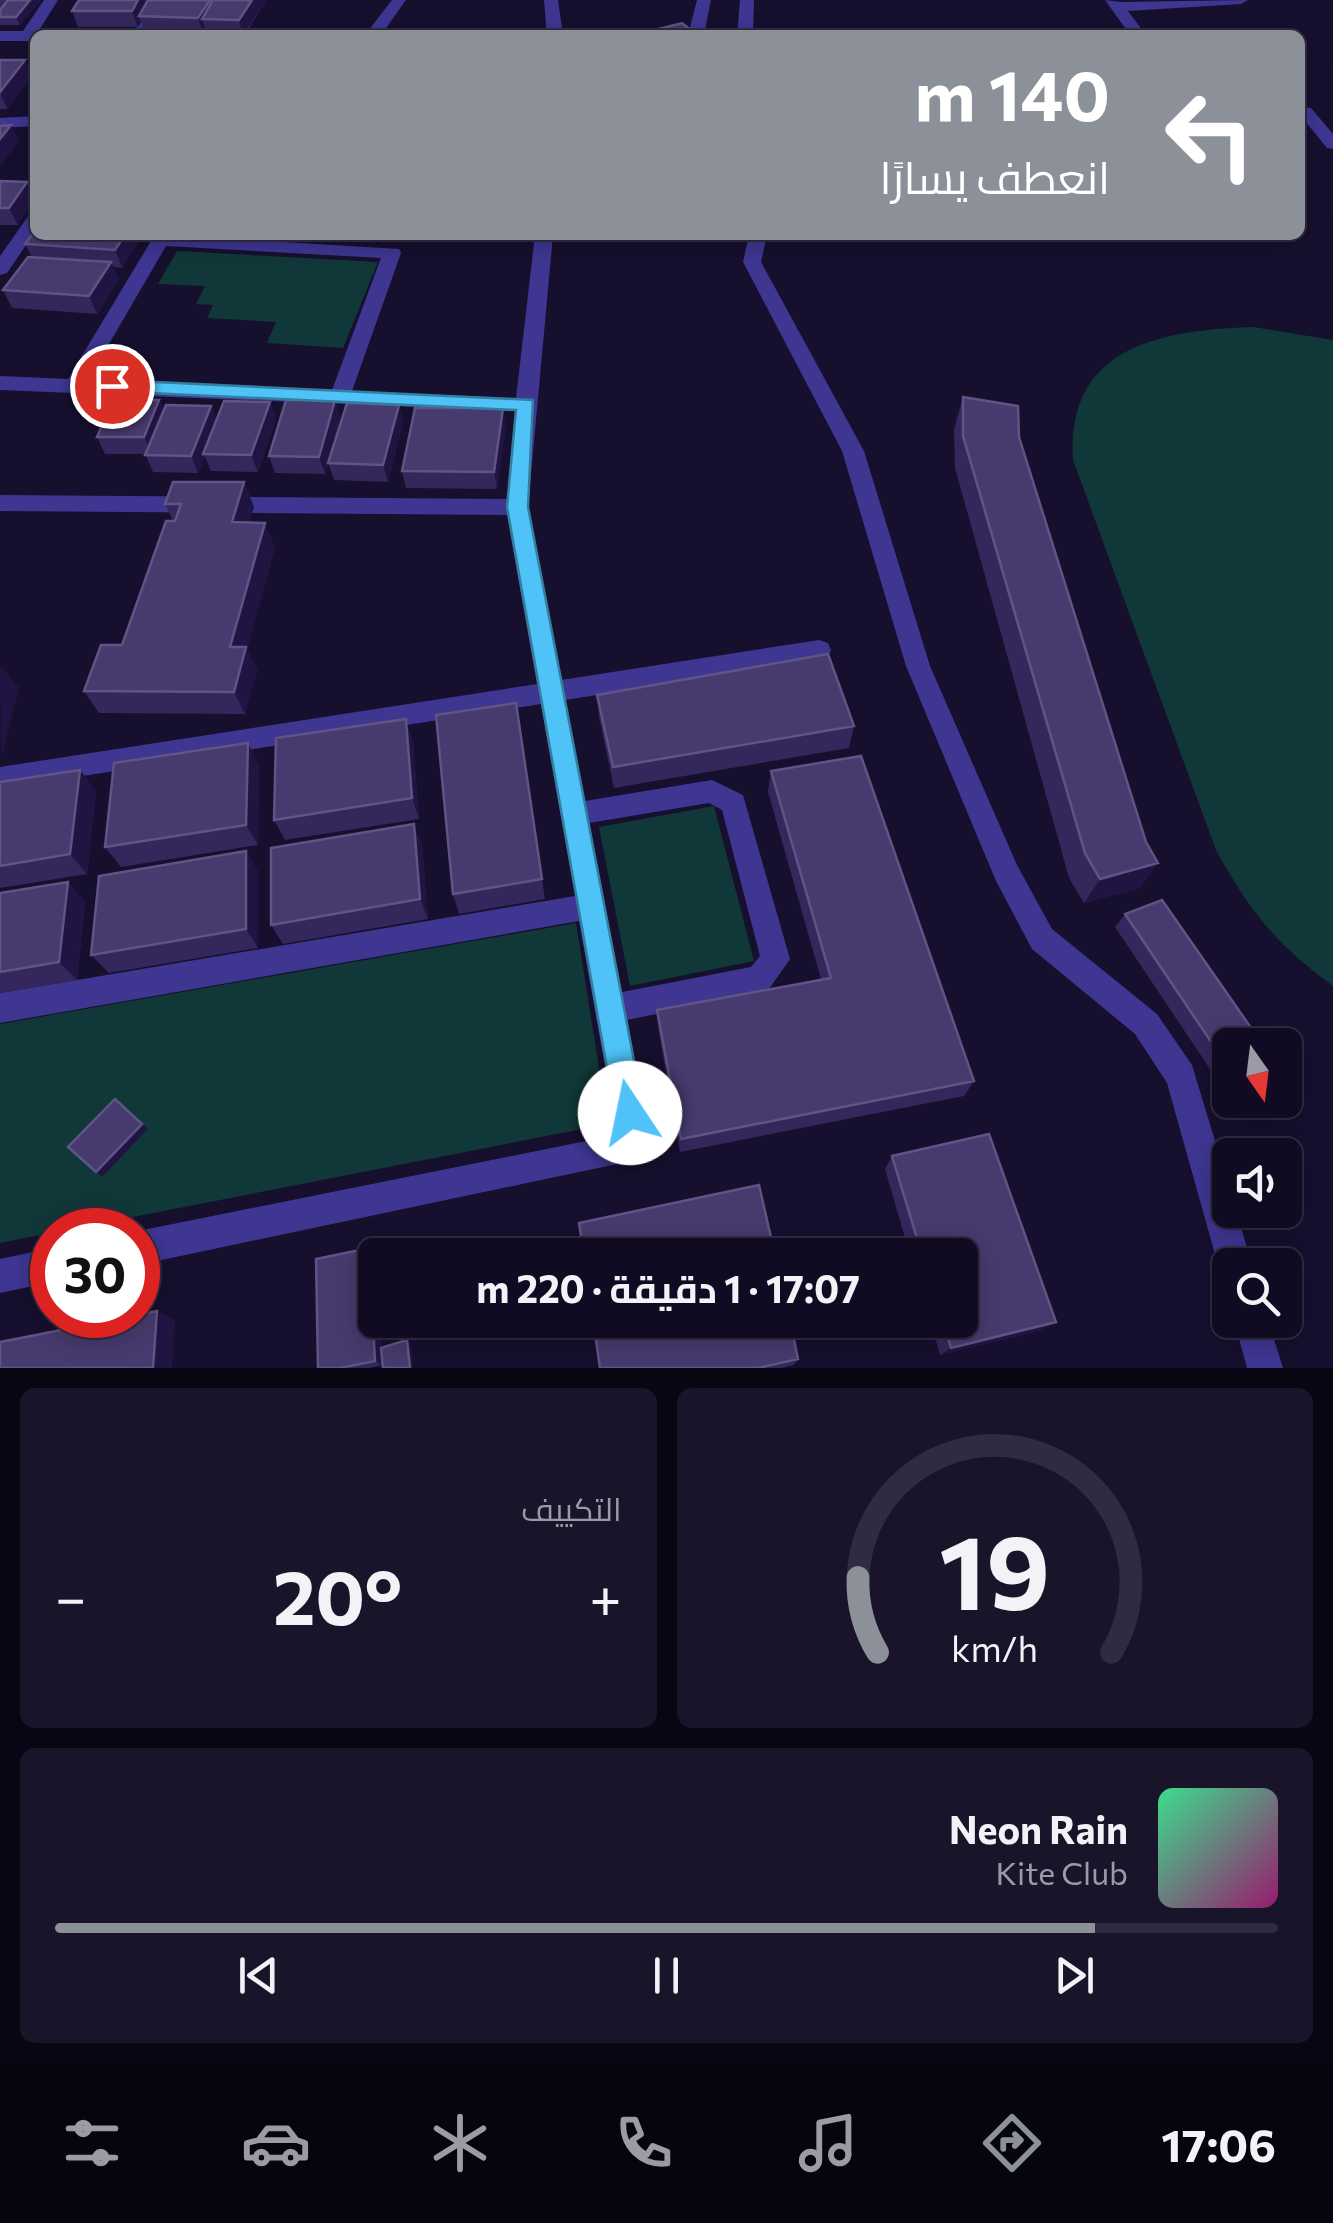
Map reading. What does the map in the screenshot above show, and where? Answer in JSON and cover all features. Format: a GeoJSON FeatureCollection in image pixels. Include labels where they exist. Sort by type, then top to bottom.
{"type":"FeatureCollection","features":[{"type":"Feature","properties":{"kind":"street"},"geometry":{"type":"LineString","coordinates":[[35,30],[51,0]]}},
{"type":"Feature","properties":{"kind":"street"},"geometry":{"type":"LineString","coordinates":[[142,30],[158,0]]}},
{"type":"Feature","properties":{"kind":"street"},"geometry":{"type":"LineString","coordinates":[[377,30],[399,0]]}},
{"type":"Feature","properties":{"kind":"street"},"geometry":{"type":"LineString","coordinates":[[551,0],[554,30]]}},
{"type":"Feature","properties":{"kind":"street"},"geometry":{"type":"LineString","coordinates":[[697,30],[704,0]]}},
{"type":"Feature","properties":{"kind":"street"},"geometry":{"type":"LineString","coordinates":[[745,30],[747,0]]}},
{"type":"Feature","properties":{"kind":"street"},"geometry":{"type":"LineString","coordinates":[[1115,3],[1241,0]]}},
{"type":"Feature","properties":{"kind":"street"},"geometry":{"type":"LineString","coordinates":[[1115,3],[1134,30]]}},
{"type":"Feature","properties":{"kind":"street"},"geometry":{"type":"LineString","coordinates":[[0,36],[30,36]]}},
{"type":"Feature","properties":{"kind":"street"},"geometry":{"type":"LineString","coordinates":[[1305,111],[1333,110]]}},
{"type":"Feature","properties":{"kind":"street"},"geometry":{"type":"LineString","coordinates":[[1305,115],[1333,144]]}},
{"type":"Feature","properties":{"kind":"street"},"geometry":{"type":"LineString","coordinates":[[0,123],[30,121]]}},
{"type":"Feature","properties":{"kind":"street"},"geometry":{"type":"LineString","coordinates":[[0,269],[8,245],[30,224]]}},
{"type":"Feature","properties":{"kind":"street"},"geometry":{"type":"LineString","coordinates":[[74,385],[160,240],[392,253],[339,398]]}},
{"type":"Feature","properties":{"kind":"street"},"geometry":{"type":"LineString","coordinates":[[160,1244],[606,1154],[630,1113],[518,507],[543,240]]}},
{"type":"Feature","properties":{"kind":"street"},"geometry":{"type":"LineString","coordinates":[[757,240],[752,262],[853,451],[918,666],[1006,872],[1042,939],[1146,1024],[1180,1076],[1231,1248]]}},
{"type":"Feature","properties":{"kind":"street"},"geometry":{"type":"LineString","coordinates":[[0,383],[526,404]]}},
{"type":"Feature","properties":{"kind":"street"},"geometry":{"type":"LineString","coordinates":[[0,503],[518,507]]}},
{"type":"Feature","properties":{"kind":"street"},"geometry":{"type":"LineString","coordinates":[[0,778],[819,650]]}},
{"type":"Feature","properties":{"kind":"street"},"geometry":{"type":"LineString","coordinates":[[576,814],[712,791],[734,802],[774,959],[760,979],[610,1008]]}},
{"type":"Feature","properties":{"kind":"street"},"geometry":{"type":"LineString","coordinates":[[0,1008],[591,906]]}},
{"type":"Feature","properties":{"kind":"street"},"geometry":{"type":"LineString","coordinates":[[0,1276],[30,1270]]}},
{"type":"Feature","properties":{"kind":"street"},"geometry":{"type":"LineString","coordinates":[[1257,1338],[1266,1368]]}},
{"type":"Feature","properties":{"kind":"green space"},"geometry":{"type":"Polygon","coordinates":[[[177,251],[378,262],[343,348],[267,343],[276,322],[207,318],[213,305],[196,304],[205,286],[158,284],[177,251]]]}},
{"type":"Feature","properties":{"kind":"green space"},"geometry":{"type":"Polygon","coordinates":[[[1253,327],[1333,340],[1333,986],[1295,956],[1266,926],[1216,850],[1073,460],[1075,422],[1085,392],[1103,369],[1126,352],[1185,333],[1253,327]]]}},
{"type":"Feature","properties":{"kind":"green space"},"geometry":{"type":"Polygon","coordinates":[[[714,806],[754,961],[630,986],[599,827],[714,806]]]}},
{"type":"Feature","properties":{"kind":"green space"},"geometry":{"type":"Polygon","coordinates":[[[576,923],[608,1124],[160,1212],[160,1208],[30,1208],[30,1237],[0,1243],[0,1024],[576,923]]]}},
{"type":"Feature","properties":{"kind":"building"},"geometry":{"type":"Polygon","coordinates":[[[8,0],[30,0],[16,17],[0,17],[8,0]]]}},
{"type":"Feature","properties":{"kind":"building"},"geometry":{"type":"Polygon","coordinates":[[[79,0],[138,0],[132,11],[72,11],[79,0]]]}},
{"type":"Feature","properties":{"kind":"building"},"geometry":{"type":"Polygon","coordinates":[[[148,0],[210,0],[198,18],[139,16],[148,0]]]}},
{"type":"Feature","properties":{"kind":"building"},"geometry":{"type":"Polygon","coordinates":[[[213,0],[252,0],[239,20],[202,19],[213,0]]]}},
{"type":"Feature","properties":{"kind":"building"},"geometry":{"type":"Polygon","coordinates":[[[682,23],[691,30],[655,30],[682,23]]]}},
{"type":"Feature","properties":{"kind":"building"},"geometry":{"type":"Polygon","coordinates":[[[0,60],[25,60],[0,92],[0,60]]]}},
{"type":"Feature","properties":{"kind":"building"},"geometry":{"type":"Polygon","coordinates":[[[11,125],[0,139],[0,126],[11,125]]]}},
{"type":"Feature","properties":{"kind":"building"},"geometry":{"type":"Polygon","coordinates":[[[0,181],[27,182],[9,208],[0,208],[0,181]]]}},
{"type":"Feature","properties":{"kind":"building"},"geometry":{"type":"Polygon","coordinates":[[[30,238],[122,240],[115,250],[25,244],[30,238]]]}},
{"type":"Feature","properties":{"kind":"building"},"geometry":{"type":"Polygon","coordinates":[[[28,257],[111,262],[89,296],[3,290],[28,257]]]}},
{"type":"Feature","properties":{"kind":"building"},"geometry":{"type":"Polygon","coordinates":[[[963,397],[1018,406],[1019,437],[1146,842],[1158,863],[1100,879],[1085,853],[963,436],[963,397]]]}},
{"type":"Feature","properties":{"kind":"building"},"geometry":{"type":"Polygon","coordinates":[[[113,399],[159,400],[144,437],[97,437],[113,399]]]}},
{"type":"Feature","properties":{"kind":"building"},"geometry":{"type":"Polygon","coordinates":[[[286,400],[335,400],[319,457],[269,456],[286,400]]]}},
{"type":"Feature","properties":{"kind":"building"},"geometry":{"type":"Polygon","coordinates":[[[224,401],[270,402],[251,455],[203,454],[224,401]]]}},
{"type":"Feature","properties":{"kind":"building"},"geometry":{"type":"Polygon","coordinates":[[[347,403],[399,405],[383,465],[328,463],[347,403]]]}},
{"type":"Feature","properties":{"kind":"building"},"geometry":{"type":"Polygon","coordinates":[[[166,405],[211,406],[191,456],[145,455],[166,405]]]}},
{"type":"Feature","properties":{"kind":"building"},"geometry":{"type":"Polygon","coordinates":[[[415,408],[503,408],[494,472],[402,471],[415,408]]]}},
{"type":"Feature","properties":{"kind":"building"},"geometry":{"type":"Polygon","coordinates":[[[173,482],[244,482],[232,522],[265,523],[230,647],[246,647],[234,692],[84,691],[101,645],[122,645],[166,521],[175,521],[181,504],[165,504],[173,482]]]}},
{"type":"Feature","properties":{"kind":"building"},"geometry":{"type":"Polygon","coordinates":[[[828,654],[854,726],[613,767],[597,695],[828,654]]]}},
{"type":"Feature","properties":{"kind":"building"},"geometry":{"type":"Polygon","coordinates":[[[516,703],[542,879],[453,894],[436,715],[516,703]]]}},
{"type":"Feature","properties":{"kind":"building"},"geometry":{"type":"Polygon","coordinates":[[[406,719],[412,798],[274,820],[276,738],[406,719]]]}},
{"type":"Feature","properties":{"kind":"building"},"geometry":{"type":"Polygon","coordinates":[[[248,743],[246,825],[105,847],[114,763],[248,743]]]}},
{"type":"Feature","properties":{"kind":"building"},"geometry":{"type":"Polygon","coordinates":[[[861,756],[974,1081],[681,1139],[657,1010],[831,978],[771,771],[861,756]]]}},
{"type":"Feature","properties":{"kind":"building"},"geometry":{"type":"Polygon","coordinates":[[[80,770],[70,854],[0,866],[0,782],[80,770]]]}},
{"type":"Feature","properties":{"kind":"building"},"geometry":{"type":"Polygon","coordinates":[[[414,824],[420,899],[271,925],[271,848],[414,824]]]}},
{"type":"Feature","properties":{"kind":"building"},"geometry":{"type":"Polygon","coordinates":[[[246,851],[246,929],[91,955],[99,876],[246,851]]]}},
{"type":"Feature","properties":{"kind":"building"},"geometry":{"type":"Polygon","coordinates":[[[68,882],[59,962],[0,972],[0,893],[68,882]]]}},
{"type":"Feature","properties":{"kind":"building"},"geometry":{"type":"Polygon","coordinates":[[[1162,900],[1251,1028],[1212,1028],[1212,1043],[1125,914],[1162,900]]]}},
{"type":"Feature","properties":{"kind":"building"},"geometry":{"type":"Polygon","coordinates":[[[115,1099],[142,1124],[96,1172],[68,1147],[115,1099]]]}},
{"type":"Feature","properties":{"kind":"building"},"geometry":{"type":"Polygon","coordinates":[[[989,1134],[1056,1322],[951,1348],[948,1338],[978,1338],[978,1238],[917,1238],[892,1156],[989,1134]]]}},
{"type":"Feature","properties":{"kind":"building"},"geometry":{"type":"Polygon","coordinates":[[[759,1185],[771,1238],[581,1238],[579,1223],[759,1185]]]}},
{"type":"Feature","properties":{"kind":"building"},"geometry":{"type":"Polygon","coordinates":[[[358,1250],[358,1338],[374,1338],[375,1361],[318,1368],[316,1259],[358,1250]]]}},
{"type":"Feature","properties":{"kind":"building"},"geometry":{"type":"Polygon","coordinates":[[[30,1336],[155,1338],[153,1368],[0,1368],[0,1342],[30,1336]]]}},
{"type":"Feature","properties":{"kind":"building"},"geometry":{"type":"Polygon","coordinates":[[[596,1338],[794,1338],[798,1359],[758,1368],[600,1368],[596,1338]]]}},
{"type":"Feature","properties":{"kind":"building"},"geometry":{"type":"Polygon","coordinates":[[[407,1340],[410,1368],[383,1368],[381,1348],[407,1340]]]}},
{"type":"Feature","properties":{"kind":"route"},"geometry":{"type":"LineString","coordinates":[[112,386],[526,404],[518,507],[630,1113]]}}]}
